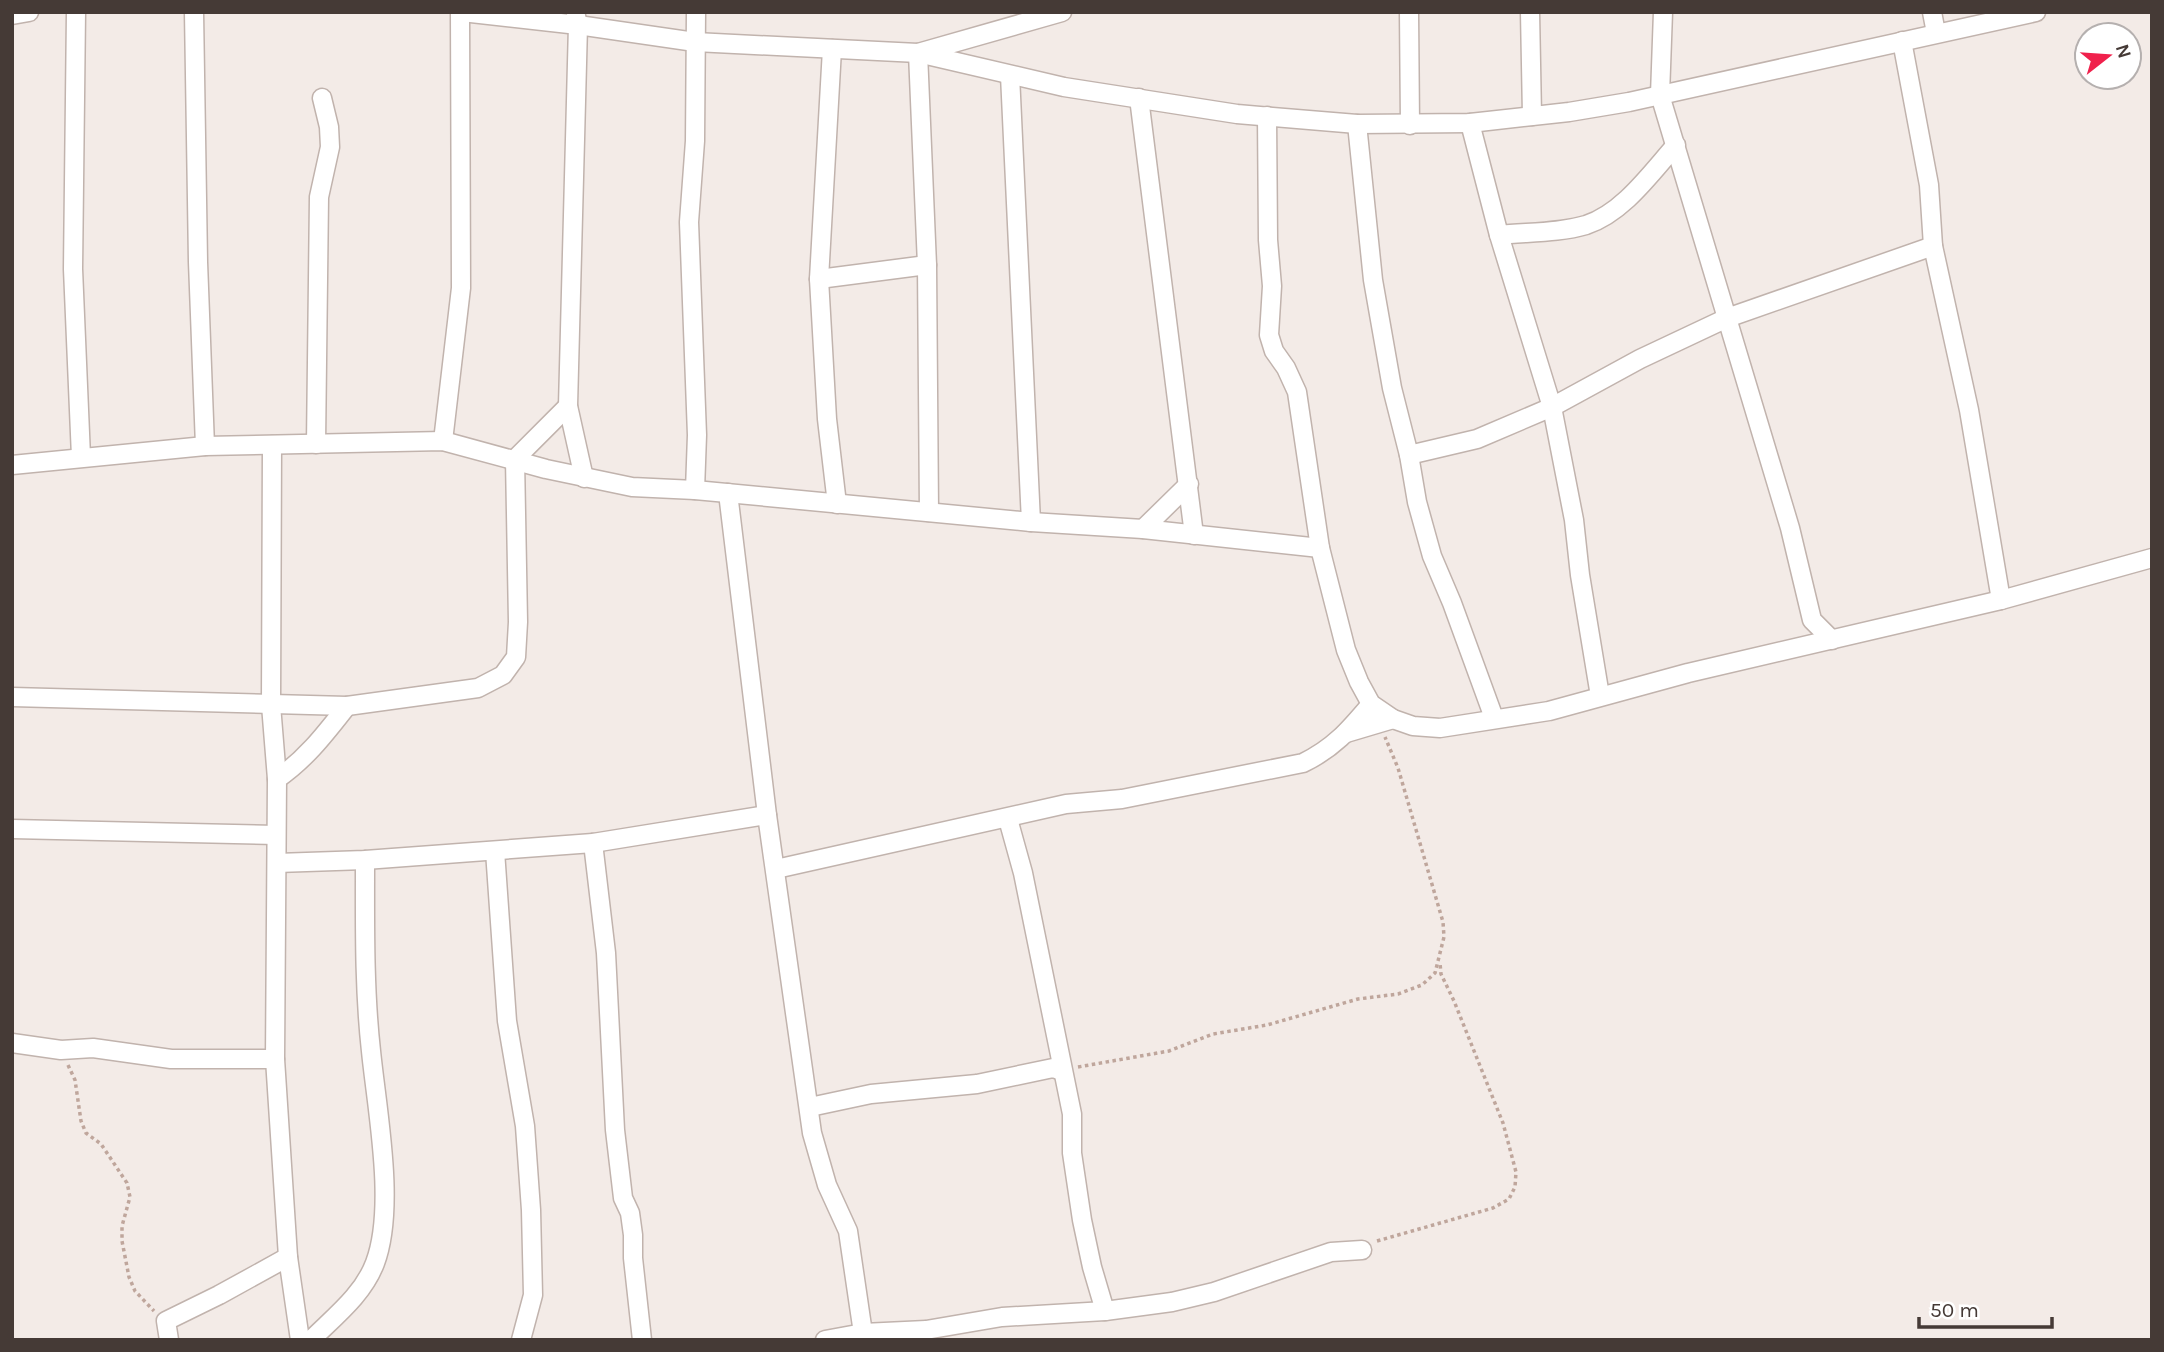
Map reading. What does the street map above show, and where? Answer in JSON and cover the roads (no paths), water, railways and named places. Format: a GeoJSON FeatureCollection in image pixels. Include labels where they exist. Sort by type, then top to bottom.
{"type":"FeatureCollection","features":[{"type":"Feature","properties":{"kind":"street"},"geometry":{"type":"LineString","coordinates":[[12,15],[29,12]]}},
{"type":"Feature","properties":{"kind":"street"},"geometry":{"type":"LineString","coordinates":[[76,12],[73,269],[81,457]]}},
{"type":"Feature","properties":{"kind":"street"},"geometry":{"type":"LineString","coordinates":[[194,12],[198,262],[205,446]]}},
{"type":"Feature","properties":{"kind":"street"},"geometry":{"type":"LineString","coordinates":[[443,441],[461,288],[461,12],[576,18],[695,42],[918,53],[1064,87],[1139,98],[1266,116],[1357,124],[1410,125],[1470,123],[1569,112],[1660,95],[2036,12]]}},
{"type":"Feature","properties":{"kind":"street"},"geometry":{"type":"LineString","coordinates":[[695,490],[697,435],[690,222],[695,141],[696,12]]}},
{"type":"Feature","properties":{"kind":"street"},"geometry":{"type":"LineString","coordinates":[[918,53],[1062,12]]}},
{"type":"Feature","properties":{"kind":"street"},"geometry":{"type":"LineString","coordinates":[[1409,12],[1410,125]]}},
{"type":"Feature","properties":{"kind":"street"},"geometry":{"type":"LineString","coordinates":[[1530,12],[1532,116]]}},
{"type":"Feature","properties":{"kind":"street"},"geometry":{"type":"LineString","coordinates":[[1663,12],[1660,95],[1790,528],[1812,620],[1832,640]]}},
{"type":"Feature","properties":{"kind":"street"},"geometry":{"type":"LineString","coordinates":[[1932,12],[1936,33]]}},
{"type":"Feature","properties":{"kind":"street"},"geometry":{"type":"LineString","coordinates":[[576,18],[568,406],[584,478]]}},
{"type":"Feature","properties":{"kind":"street"},"geometry":{"type":"LineString","coordinates":[[1902,41],[1929,185],[1933,246],[1969,410],[2001,600]]}},
{"type":"Feature","properties":{"kind":"street"},"geometry":{"type":"LineString","coordinates":[[832,49],[819,279],[827,419],[837,504]]}},
{"type":"Feature","properties":{"kind":"street"},"geometry":{"type":"LineString","coordinates":[[918,53],[927,265],[929,512]]}},
{"type":"Feature","properties":{"kind":"street"},"geometry":{"type":"LineString","coordinates":[[1010,75],[1031,522]]}},
{"type":"Feature","properties":{"kind":"street"},"geometry":{"type":"LineString","coordinates":[[1139,98],[1194,535]]}},
{"type":"Feature","properties":{"kind":"street"},"geometry":{"type":"LineString","coordinates":[[316,444],[319,197],[330,147],[322,99]]}},
{"type":"Feature","properties":{"kind":"street"},"geometry":{"type":"LineString","coordinates":[[1266,116],[1268,240],[1272,286],[1269,335],[1274,351],[1286,368],[1297,392],[1320,548],[1346,650],[1371,704],[1386,721]]}},
{"type":"Feature","properties":{"kind":"street"},"geometry":{"type":"LineString","coordinates":[[1470,123],[1499,234],[1552,407],[1574,520],[1580,575],[1600,696]]}},
{"type":"Feature","properties":{"kind":"street"},"geometry":{"type":"LineString","coordinates":[[1357,124],[1373,280],[1392,388],[1409,455],[1417,502],[1432,556],[1494,718]]}},
{"type":"Feature","properties":{"kind":"street"},"geometry":{"type":"LineString","coordinates":[[1499,234],[1587,225],[1607,215],[1634,192],[1676,145]]}},
{"type":"Feature","properties":{"kind":"street"},"geometry":{"type":"LineString","coordinates":[[1409,455],[1477,439],[1552,407],[1640,359],[1727,318],[1933,246]]}},
{"type":"Feature","properties":{"kind":"street"},"geometry":{"type":"LineString","coordinates":[[819,279],[927,265]]}},
{"type":"Feature","properties":{"kind":"street"},"geometry":{"type":"LineString","coordinates":[[12,697],[347,706],[478,688],[503,675],[516,657],[518,622],[515,459],[568,406]]}},
{"type":"Feature","properties":{"kind":"street"},"geometry":{"type":"LineString","coordinates":[[12,465],[205,446],[443,441],[584,478],[632,487],[695,490],[1031,522],[1143,529],[1320,548]]}},
{"type":"Feature","properties":{"kind":"street"},"geometry":{"type":"LineString","coordinates":[[272,445],[271,705],[277,779],[275,1059],[288,1257],[300,1340]]}},
{"type":"Feature","properties":{"kind":"street"},"geometry":{"type":"LineString","coordinates":[[1143,529],[1189,484]]}},
{"type":"Feature","properties":{"kind":"street"},"geometry":{"type":"LineString","coordinates":[[729,493],[767,816],[812,1133],[827,1185],[848,1231],[864,1337]]}},
{"type":"Feature","properties":{"kind":"street"},"geometry":{"type":"LineString","coordinates":[[1346,733],[1386,721],[1440,728],[1549,711],[1600,696],[2001,600],[2152,558]]}},
{"type":"Feature","properties":{"kind":"street"},"geometry":{"type":"LineString","coordinates":[[1795,649],[1812,620]]}},
{"type":"Feature","properties":{"kind":"street"},"geometry":{"type":"LineString","coordinates":[[776,869],[1066,804],[1122,799],[1303,763],[1324,753],[1371,704]]}},
{"type":"Feature","properties":{"kind":"street"},"geometry":{"type":"LineString","coordinates":[[277,779],[299,764],[347,706]]}},
{"type":"Feature","properties":{"kind":"street"},"geometry":{"type":"LineString","coordinates":[[277,863],[365,860],[593,843],[767,816]]}},
{"type":"Feature","properties":{"kind":"street"},"geometry":{"type":"LineString","coordinates":[[1008,819],[1023,873],[1072,1114],[1072,1153],[1082,1220],[1105,1311]]}},
{"type":"Feature","properties":{"kind":"street"},"geometry":{"type":"LineString","coordinates":[[12,829],[276,835]]}},
{"type":"Feature","properties":{"kind":"street"},"geometry":{"type":"LineString","coordinates":[[593,843],[607,953],[615,1130],[623,1198],[630,1213],[633,1235],[642,1340]]}},
{"type":"Feature","properties":{"kind":"street"},"geometry":{"type":"LineString","coordinates":[[495,851],[507,1021],[525,1126],[531,1210],[533,1294],[521,1340]]}},
{"type":"Feature","properties":{"kind":"street"},"geometry":{"type":"LineString","coordinates":[[311,1340],[358,1293],[375,1264],[382,1232],[383,1174],[366,991],[365,860]]}},
{"type":"Feature","properties":{"kind":"street"},"geometry":{"type":"LineString","coordinates":[[12,1043],[61,1050],[93,1048],[171,1059],[275,1059]]}},
{"type":"Feature","properties":{"kind":"street"},"geometry":{"type":"LineString","coordinates":[[810,1107],[870,1094],[977,1084],[1053,1069],[1062,1071]]}},
{"type":"Feature","properties":{"kind":"street"},"geometry":{"type":"LineString","coordinates":[[825,1340],[926,1330],[1002,1317],[1105,1311],[1182,1299],[1214,1292],[1331,1252],[1362,1250]]}},
{"type":"Feature","properties":{"kind":"street"},"geometry":{"type":"LineString","coordinates":[[169,1340],[166,1321],[219,1296],[288,1257]]}}]}
